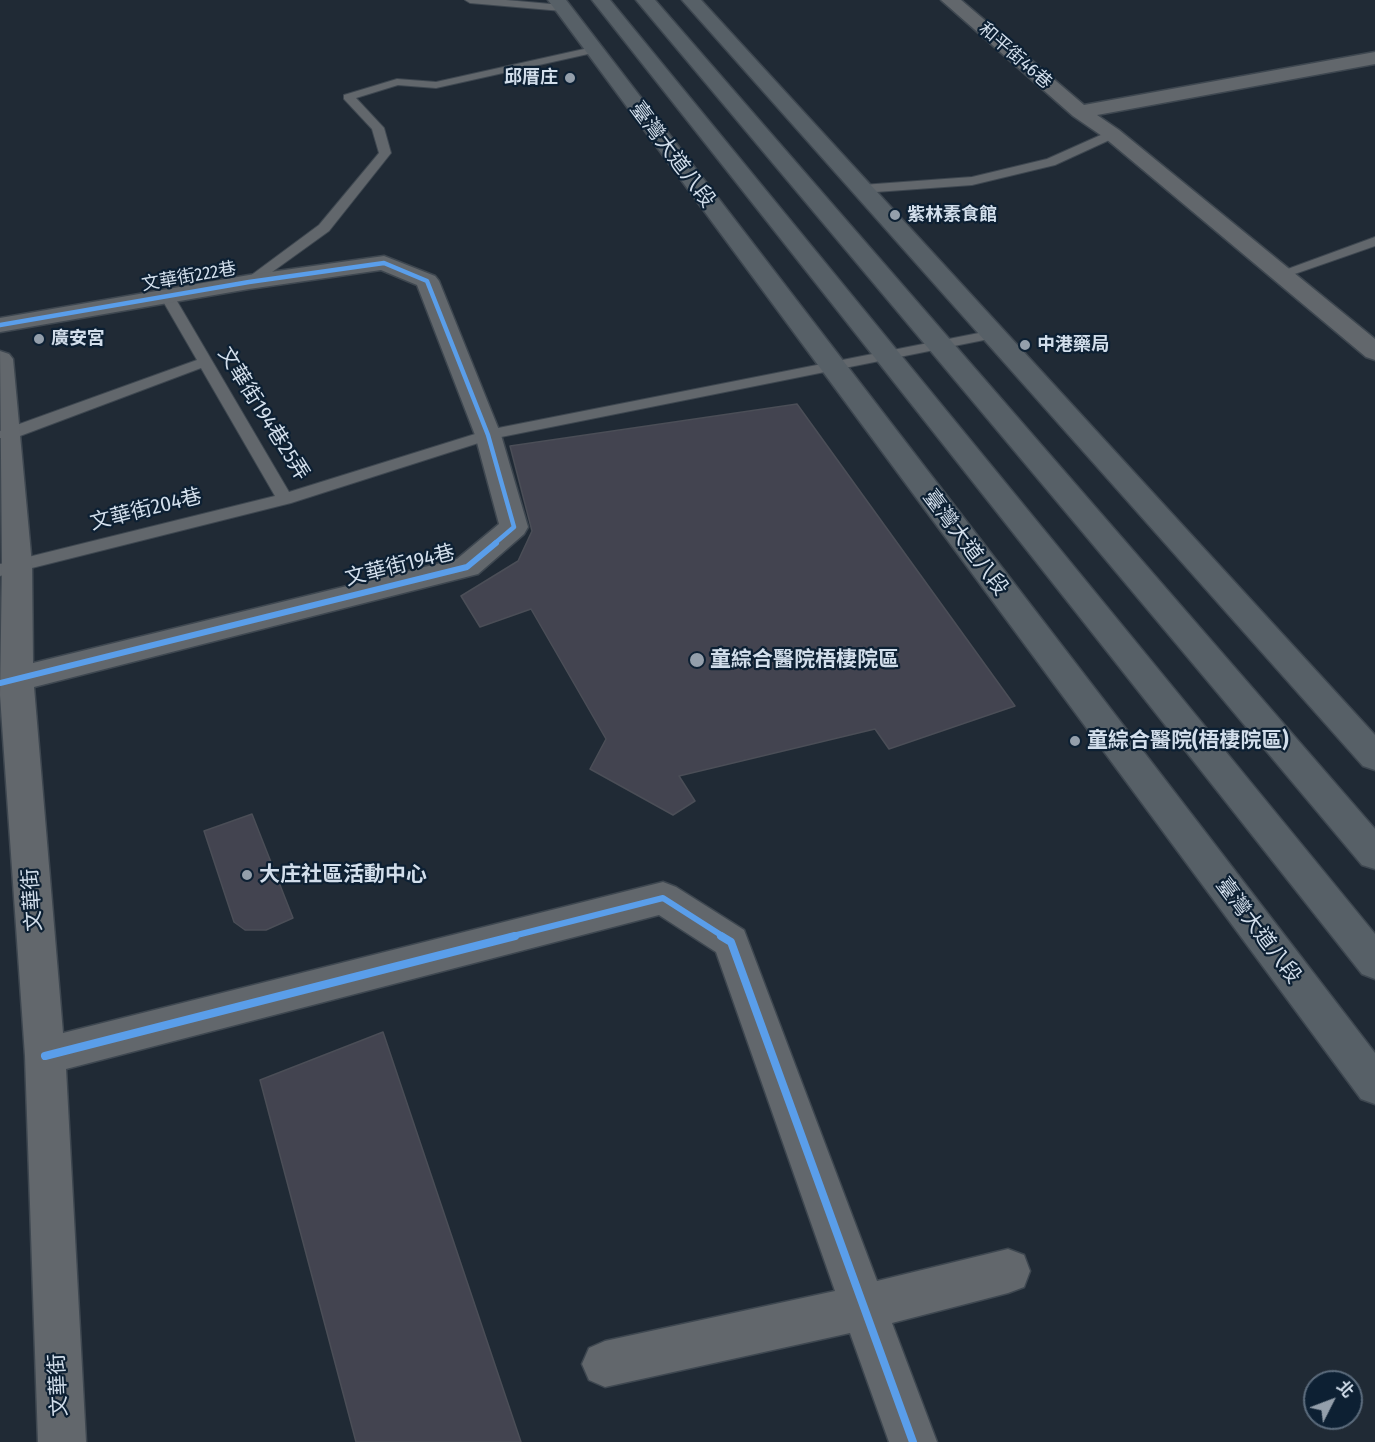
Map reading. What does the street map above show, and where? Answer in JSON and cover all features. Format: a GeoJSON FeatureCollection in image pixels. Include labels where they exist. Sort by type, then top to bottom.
{"type":"FeatureCollection","features":[{"type":"Feature","properties":{"kind":"main road","name":"臺灣大道八段"},"geometry":{"type":"LineString","coordinates":[[601,0],[1375,962]]}},
{"type":"Feature","properties":{"kind":"main road"},"geometry":{"type":"LineString","coordinates":[[645,0],[1375,854]]}},
{"type":"Feature","properties":{"kind":"main road"},"geometry":{"type":"LineString","coordinates":[[691,0],[1375,757]]}},
{"type":"Feature","properties":{"kind":"main road","name":"臺灣大道八段"},"geometry":{"type":"LineString","coordinates":[[560,4],[1375,1085]]}},
{"type":"Feature","properties":{"kind":"street","name":"和平街46巷"},"geometry":{"type":"LineString","coordinates":[[950,0],[1080,112],[1112,134],[1375,352]]}},
{"type":"Feature","properties":{"kind":"street"},"geometry":{"type":"LineString","coordinates":[[1080,112],[1375,58]]}},
{"type":"Feature","properties":{"kind":"street","name":"文華街222巷"},"geometry":{"type":"LineString","coordinates":[[0,325],[249,282],[384,263]]}},
{"type":"Feature","properties":{"kind":"street","name":"文華街194巷"},"geometry":{"type":"LineString","coordinates":[[9,681],[467,567],[514,527],[489,435],[427,281],[384,263]]}},
{"type":"Feature","properties":{"kind":"street","name":"文華街"},"geometry":{"type":"LineString","coordinates":[[0,359],[6,435],[9,681],[45,1056],[62,1442]]}},
{"type":"Feature","properties":{"kind":"street"},"geometry":{"type":"LineString","coordinates":[[45,1056],[663,898],[731,942],[913,1442]]}},
{"type":"Feature","properties":{"kind":"street"},"geometry":{"type":"LineString","coordinates":[[605,1364],[864,1307],[1008,1271]]}},
{"type":"Feature","properties":{"kind":"lane"},"geometry":{"type":"LineString","coordinates":[[470,0],[560,4]]}},
{"type":"Feature","properties":{"kind":"lane"},"geometry":{"type":"LineString","coordinates":[[249,282],[324,228],[385,153],[378,128],[348,98],[397,82],[436,85],[593,50]]}},
{"type":"Feature","properties":{"kind":"lane"},"geometry":{"type":"LineString","coordinates":[[862,189],[972,181],[1051,162],[1112,134]]}},
{"type":"Feature","properties":{"kind":"lane"},"geometry":{"type":"LineString","coordinates":[[1281,274],[1375,241]]}},
{"type":"Feature","properties":{"kind":"lane","name":"文華街194巷25弄"},"geometry":{"type":"LineString","coordinates":[[167,296],[285,499],[489,435],[994,334]]}},
{"type":"Feature","properties":{"kind":"lane"},"geometry":{"type":"LineString","coordinates":[[6,435],[204,362]]}},
{"type":"Feature","properties":{"kind":"lane","name":"文華街204巷"},"geometry":{"type":"LineString","coordinates":[[8,568],[285,499]]}},
{"type":"Feature","properties":{"kind":"building"},"geometry":{"type":"Polygon","coordinates":[[[797,404],[1015,706],[889,749],[875,729],[679,776],[695,801],[673,815],[590,769],[606,739],[531,609],[480,627],[461,596],[518,561],[532,531],[510,446],[797,404]]]}},
{"type":"Feature","properties":{"kind":"building","name":"大庄社區活動中心"},"geometry":{"type":"Polygon","coordinates":[[[252,814],[293,918],[266,930],[245,930],[234,922],[204,831],[252,814]]]}},
{"type":"Feature","properties":{"kind":"building"},"geometry":{"type":"Polygon","coordinates":[[[383,1032],[521,1442],[356,1442],[260,1080],[383,1032]]]}},
{"type":"Feature","properties":{"kind":"cycle path"},"geometry":{"type":"LineString","coordinates":[[0,325],[249,282],[384,263],[427,281],[488,435],[514,527],[467,567],[0,683]]}},
{"type":"Feature","properties":{"kind":"cycle path"},"geometry":{"type":"LineString","coordinates":[[45,1056],[663,898],[731,942],[913,1442]]}},
{"type":"Feature","properties":{"kind":"place","name":"邱厝庄"},"geometry":{"type":"Point","coordinates":[570,78]}},
{"type":"Feature","properties":{"kind":"place","name":"紫林素食館"},"geometry":{"type":"Point","coordinates":[895,215]}},
{"type":"Feature","properties":{"kind":"place","name":"廣安宮"},"geometry":{"type":"Point","coordinates":[39,339]}},
{"type":"Feature","properties":{"kind":"place","name":"中港藥局"},"geometry":{"type":"Point","coordinates":[1025,345]}},
{"type":"Feature","properties":{"kind":"place","name":"童綜合醫院梧棲院區"},"geometry":{"type":"Point","coordinates":[697,660]}},
{"type":"Feature","properties":{"kind":"place","name":"童綜合醫院(梧棲院區)"},"geometry":{"type":"Point","coordinates":[1075,741]}},
{"type":"Feature","properties":{"kind":"place","name":"大庄社區活動中心"},"geometry":{"type":"Point","coordinates":[247,875]}}]}
